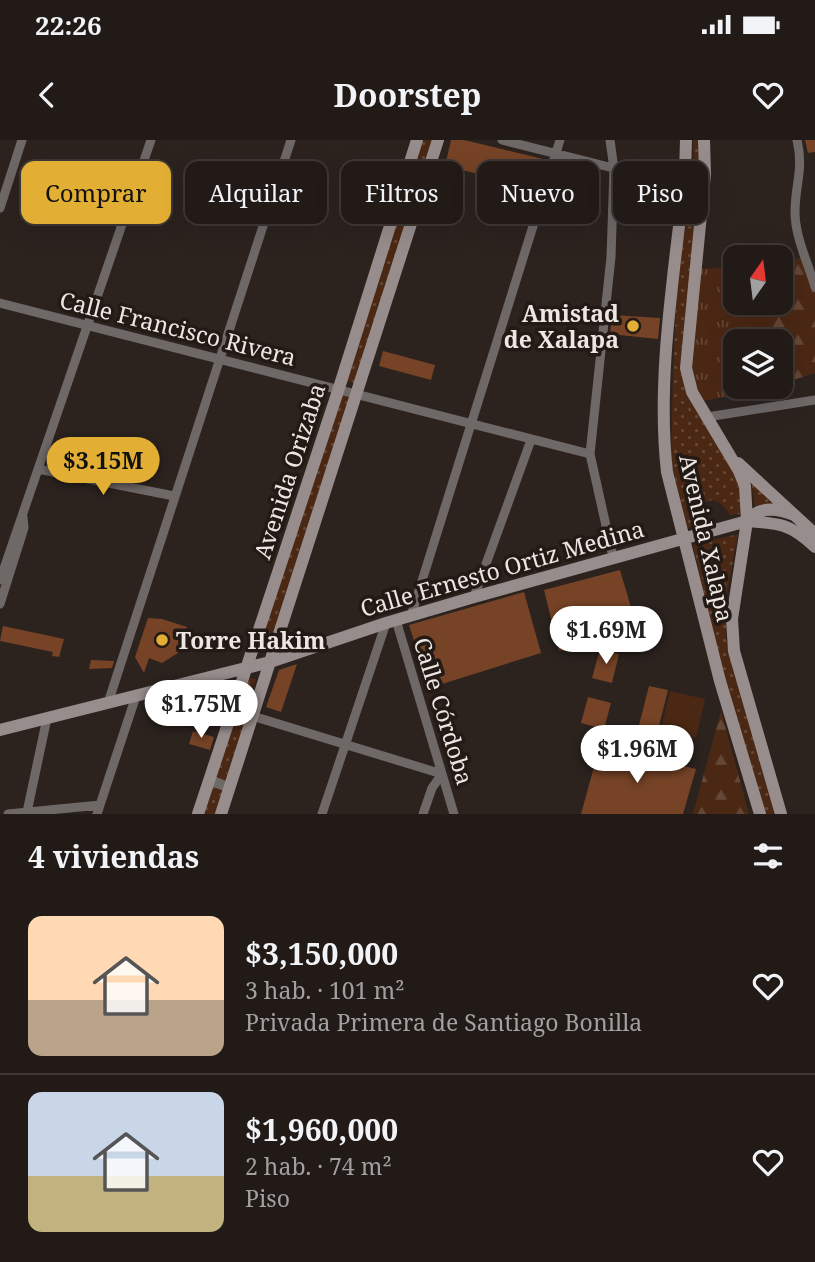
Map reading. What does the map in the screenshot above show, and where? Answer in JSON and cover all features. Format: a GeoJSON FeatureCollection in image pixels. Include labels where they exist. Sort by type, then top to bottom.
{"type":"FeatureCollection","features":[{"type":"Feature","properties":{"kind":"main road","name":"Avenida Orizaba"},"geometry":{"type":"LineString","coordinates":[[198,814],[339,388],[417,140]]}},
{"type":"Feature","properties":{"kind":"main road","name":"Avenida Orizaba"},"geometry":{"type":"LineString","coordinates":[[222,814],[438,140]]}},
{"type":"Feature","properties":{"kind":"main road","name":"Avenida Xalapa"},"geometry":{"type":"LineString","coordinates":[[685,140],[685,161]]}},
{"type":"Feature","properties":{"kind":"main road","name":"Avenida Xalapa"},"geometry":{"type":"LineString","coordinates":[[704,140],[705,174],[686,368],[692,392],[745,486],[747,521],[733,606],[734,651],[781,814]]}},
{"type":"Feature","properties":{"kind":"main road","name":"Avenida Xalapa"},"geometry":{"type":"LineString","coordinates":[[680,224],[665,372],[663,422],[667,472],[720,681],[760,814]]}},
{"type":"Feature","properties":{"kind":"main road"},"geometry":{"type":"LineString","coordinates":[[728,454],[814,532]]}},
{"type":"Feature","properties":{"kind":"main road"},"geometry":{"type":"LineString","coordinates":[[747,521],[753,513],[762,510],[776,510],[798,517]]}},
{"type":"Feature","properties":{"kind":"main road","name":"Calle Ernesto Ortiz Medina"},"geometry":{"type":"LineString","coordinates":[[0,730],[270,662],[391,621],[747,521]]}},
{"type":"Feature","properties":{"kind":"main road"},"geometry":{"type":"LineString","coordinates":[[747,521],[786,525],[801,533],[815,547]]}},
{"type":"Feature","properties":{"kind":"street"},"geometry":{"type":"LineString","coordinates":[[0,208],[22,140]]}},
{"type":"Feature","properties":{"kind":"street"},"geometry":{"type":"LineString","coordinates":[[0,580],[151,140]]}},
{"type":"Feature","properties":{"kind":"street"},"geometry":{"type":"LineString","coordinates":[[108,703],[291,140]]}},
{"type":"Feature","properties":{"kind":"street"},"geometry":{"type":"LineString","coordinates":[[502,140],[613,169]]}},
{"type":"Feature","properties":{"kind":"street"},"geometry":{"type":"LineString","coordinates":[[411,616],[560,140]]}},
{"type":"Feature","properties":{"kind":"street"},"geometry":{"type":"LineString","coordinates":[[610,140],[613,162]]}},
{"type":"Feature","properties":{"kind":"street"},"geometry":{"type":"LineString","coordinates":[[797,140],[801,174],[796,200],[796,225],[815,287]]}},
{"type":"Feature","properties":{"kind":"street"},"geometry":{"type":"LineString","coordinates":[[612,557],[590,454],[611,257],[613,198]]}},
{"type":"Feature","properties":{"kind":"street","name":"Calle Francisco Rivera"},"geometry":{"type":"LineString","coordinates":[[0,303],[590,454]]}},
{"type":"Feature","properties":{"kind":"street"},"geometry":{"type":"LineString","coordinates":[[707,417],[815,400]]}},
{"type":"Feature","properties":{"kind":"street"},"geometry":{"type":"LineString","coordinates":[[474,597],[531,440]]}},
{"type":"Feature","properties":{"kind":"street"},"geometry":{"type":"LineString","coordinates":[[38,469],[174,496]]}},
{"type":"Feature","properties":{"kind":"street"},"geometry":{"type":"LineString","coordinates":[[0,604],[24,528],[23,517]]}},
{"type":"Feature","properties":{"kind":"street"},"geometry":{"type":"LineString","coordinates":[[323,814],[391,621]]}},
{"type":"Feature","properties":{"kind":"street","name":"Calle Córdoba"},"geometry":{"type":"LineString","coordinates":[[391,621],[454,814]]}},
{"type":"Feature","properties":{"kind":"street"},"geometry":{"type":"LineString","coordinates":[[8,814],[99,810],[136,696]]}},
{"type":"Feature","properties":{"kind":"street"},"geometry":{"type":"LineString","coordinates":[[233,709],[442,774],[432,788],[423,814]]}},
{"type":"Feature","properties":{"kind":"street"},"geometry":{"type":"LineString","coordinates":[[27,812],[47,718]]}},
{"type":"Feature","properties":{"kind":"street"},"geometry":{"type":"LineString","coordinates":[[210,780],[230,789]]}},
{"type":"Feature","properties":{"kind":"green space"},"geometry":{"type":"Polygon","coordinates":[[[423,140],[436,140],[429,161],[416,161],[423,140]]]}},
{"type":"Feature","properties":{"kind":"green space"},"geometry":{"type":"Polygon","coordinates":[[[693,140],[702,140],[700,161],[694,161],[693,140]]]}},
{"type":"Feature","properties":{"kind":"green space"},"geometry":{"type":"Polygon","coordinates":[[[396,224],[409,224],[357,384],[345,380],[396,224]]]}},
{"type":"Feature","properties":{"kind":"green space"},"geometry":{"type":"Polygon","coordinates":[[[686,224],[695,224],[683,373],[696,409],[735,473],[740,492],[741,514],[730,515],[717,501],[709,501],[701,507],[700,523],[687,528],[671,462],[678,267],[686,224]]]}},
{"type":"Feature","properties":{"kind":"green space"},"geometry":{"type":"Polygon","coordinates":[[[804,257],[815,291],[815,373],[793,380],[793,329],[745,329],[748,315],[793,315],[793,259],[804,257]]]}},
{"type":"Feature","properties":{"kind":"green space"},"geometry":{"type":"Polygon","coordinates":[[[723,268],[723,315],[748,315],[745,329],[723,329],[723,397],[696,402],[688,384],[696,269],[723,268]]]}},
{"type":"Feature","properties":{"kind":"green space"},"geometry":{"type":"Polygon","coordinates":[[[340,395],[350,398],[272,646],[260,642],[340,395]]]}},
{"type":"Feature","properties":{"kind":"green space"},"geometry":{"type":"Polygon","coordinates":[[[746,470],[781,503],[755,508],[752,486],[746,470]]]}},
{"type":"Feature","properties":{"kind":"green space"},"geometry":{"type":"Polygon","coordinates":[[[738,534],[726,598],[726,638],[777,814],[765,814],[714,639],[693,545],[738,534]]]}},
{"type":"Feature","properties":{"kind":"green space"},"geometry":{"type":"Polygon","coordinates":[[[244,677],[256,679],[247,709],[235,705],[244,677]]]}},
{"type":"Feature","properties":{"kind":"green space"},"geometry":{"type":"Polygon","coordinates":[[[670,691],[705,699],[696,738],[661,729],[670,691]]]}},
{"type":"Feature","properties":{"kind":"green space"},"geometry":{"type":"Polygon","coordinates":[[[721,711],[749,814],[693,814],[721,711]]]}},
{"type":"Feature","properties":{"kind":"green space"},"geometry":{"type":"Polygon","coordinates":[[[236,714],[246,718],[224,783],[214,779],[236,714]]]}},
{"type":"Feature","properties":{"kind":"green space"},"geometry":{"type":"Polygon","coordinates":[[[213,786],[225,791],[217,814],[204,814],[213,786]]]}},
{"type":"Feature","properties":{"kind":"building"},"geometry":{"type":"Polygon","coordinates":[[[451,140],[464,140],[547,160],[477,161],[477,174],[463,170],[463,161],[446,161],[451,140]]]}},
{"type":"Feature","properties":{"kind":"building"},"geometry":{"type":"Polygon","coordinates":[[[805,140],[815,140],[815,152],[808,153],[805,140]]]}},
{"type":"Feature","properties":{"kind":"building","name":"Amistad de Xalapa"},"geometry":{"type":"Polygon","coordinates":[[[612,315],[660,318],[658,339],[610,334],[612,315]]]}},
{"type":"Feature","properties":{"kind":"building"},"geometry":{"type":"Polygon","coordinates":[[[383,351],[435,365],[431,380],[379,366],[383,351]]]}},
{"type":"Feature","properties":{"kind":"building"},"geometry":{"type":"Polygon","coordinates":[[[620,570],[638,631],[559,651],[544,590],[620,570]]]}},
{"type":"Feature","properties":{"kind":"building"},"geometry":{"type":"Polygon","coordinates":[[[524,592],[541,653],[429,688],[409,625],[524,592]]]}},
{"type":"Feature","properties":{"kind":"building","name":"Torre Hakim"},"geometry":{"type":"Polygon","coordinates":[[[148,618],[162,619],[187,627],[178,653],[162,663],[149,658],[144,673],[135,657],[148,618]]]}},
{"type":"Feature","properties":{"kind":"building"},"geometry":{"type":"Polygon","coordinates":[[[3,626],[64,639],[59,657],[52,656],[53,652],[0,641],[3,626]]]}},
{"type":"Feature","properties":{"kind":"building"},"geometry":{"type":"Polygon","coordinates":[[[600,649],[619,654],[612,683],[592,678],[600,649]]]}},
{"type":"Feature","properties":{"kind":"building"},"geometry":{"type":"Polygon","coordinates":[[[91,660],[114,661],[112,668],[89,669],[91,660]]]}},
{"type":"Feature","properties":{"kind":"building"},"geometry":{"type":"Polygon","coordinates":[[[297,664],[281,712],[266,707],[279,670],[297,664]]]}},
{"type":"Feature","properties":{"kind":"building"},"geometry":{"type":"Polygon","coordinates":[[[231,685],[219,722],[165,704],[231,685]]]}},
{"type":"Feature","properties":{"kind":"building"},"geometry":{"type":"Polygon","coordinates":[[[649,686],[668,690],[657,734],[638,729],[649,686]]]}},
{"type":"Feature","properties":{"kind":"building"},"geometry":{"type":"Polygon","coordinates":[[[588,697],[611,703],[604,729],[581,723],[588,697]]]}},
{"type":"Feature","properties":{"kind":"building"},"geometry":{"type":"Polygon","coordinates":[[[193,731],[214,737],[210,750],[189,744],[193,731]]]}},
{"type":"Feature","properties":{"kind":"building"},"geometry":{"type":"Polygon","coordinates":[[[600,745],[696,769],[683,814],[581,814],[600,745]]]}},
{"type":"Feature","properties":{"kind":"place","name":"Amistad de Xalapa"},"geometry":{"type":"Point","coordinates":[633,326]}},
{"type":"Feature","properties":{"kind":"place","name":"Torre Hakim"},"geometry":{"type":"Point","coordinates":[162,640]}}]}
